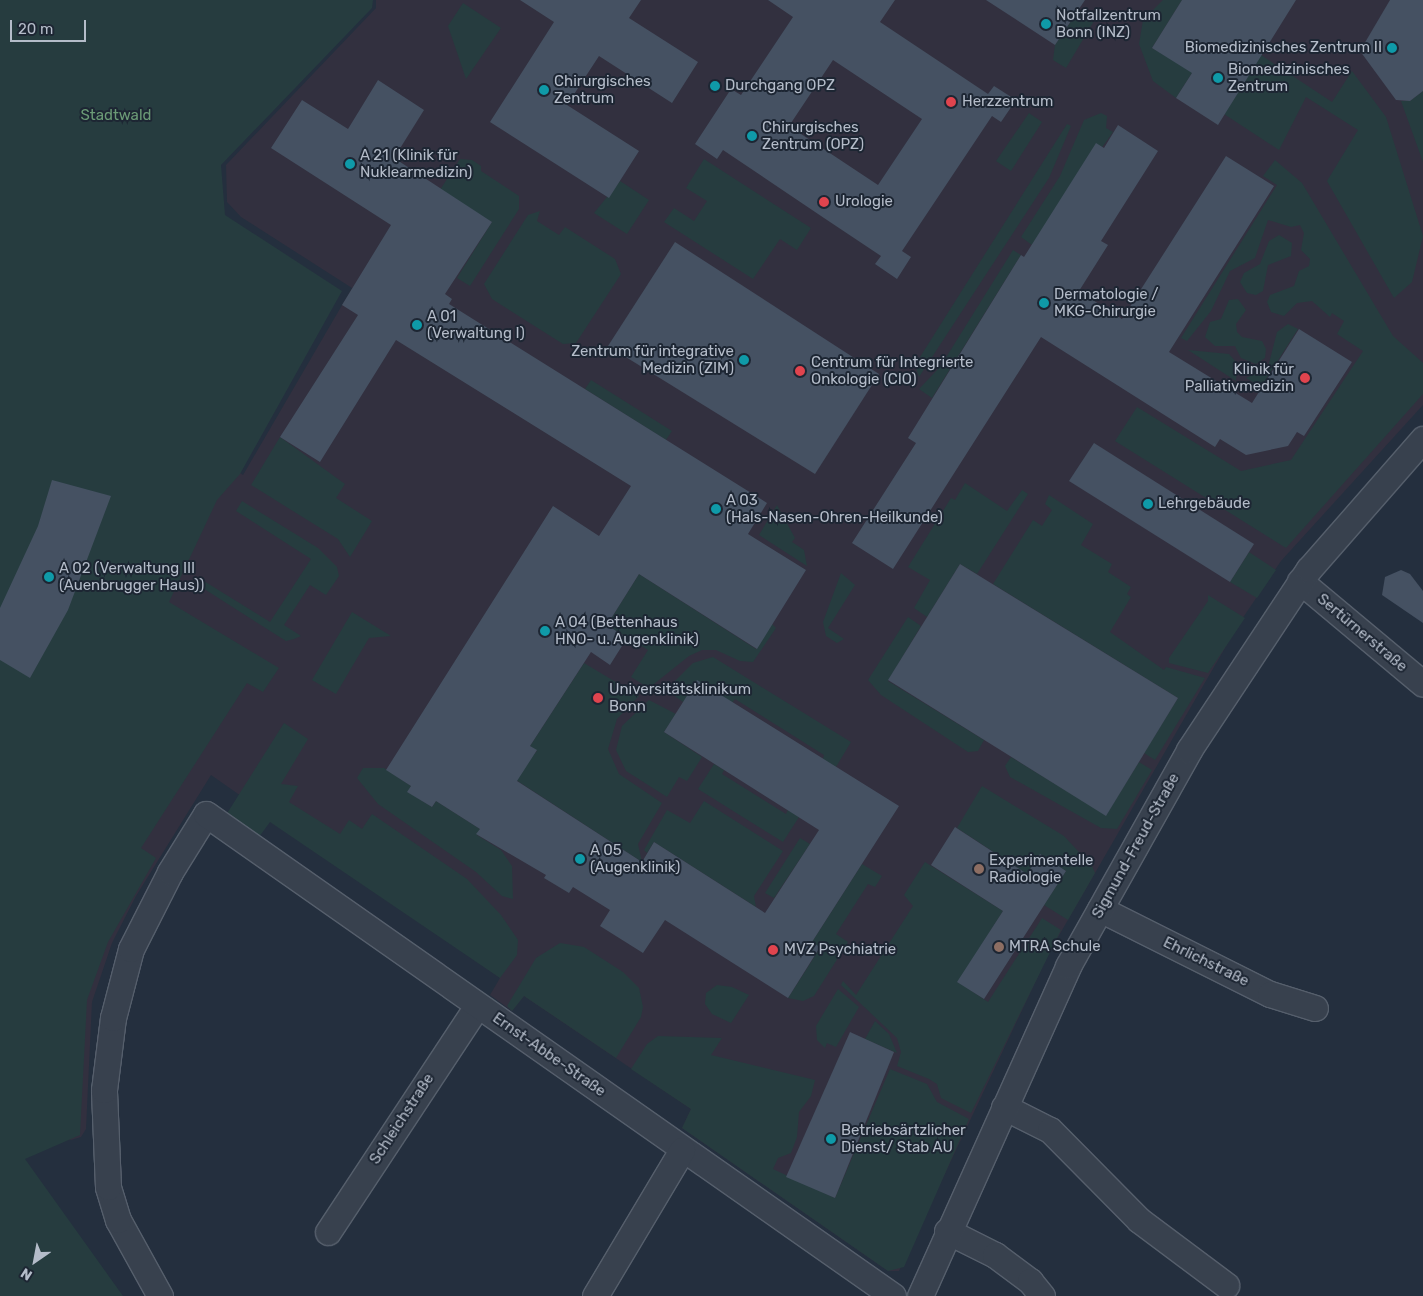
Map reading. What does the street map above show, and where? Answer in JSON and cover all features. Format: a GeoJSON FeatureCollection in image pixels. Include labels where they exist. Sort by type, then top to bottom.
{"type":"FeatureCollection","features":[{"type":"Feature","properties":{"kind":"street","name":"Sigmund-Freud-Straße"},"geometry":{"type":"LineString","coordinates":[[920,1296],[947,1231],[1068,966],[1189,750],[1300,581],[1423,439]]}},
{"type":"Feature","properties":{"kind":"street","name":"Sertürnerstraße"},"geometry":{"type":"LineString","coordinates":[[1300,581],[1423,684]]}},
{"type":"Feature","properties":{"kind":"street","name":"Ernst-Abbe-Straße"},"geometry":{"type":"LineString","coordinates":[[160,1296],[118,1220],[108,1187],[104,1090],[118,994],[131,950],[170,872],[206,814],[682,1150],[893,1296]]}},
{"type":"Feature","properties":{"kind":"street","name":"Ehrlichstraße"},"geometry":{"type":"LineString","coordinates":[[1100,909],[1270,994],[1315,1008]]}},
{"type":"Feature","properties":{"kind":"street","name":"Schleichstraße"},"geometry":{"type":"LineString","coordinates":[[328,1232],[477,1006]]}},
{"type":"Feature","properties":{"kind":"street"},"geometry":{"type":"LineString","coordinates":[[1004,1107],[1050,1130],[1139,1220],[1226,1285]]}},
{"type":"Feature","properties":{"kind":"street"},"geometry":{"type":"LineString","coordinates":[[595,1296],[682,1150]]}},
{"type":"Feature","properties":{"kind":"street"},"geometry":{"type":"LineString","coordinates":[[947,1231],[995,1255],[1030,1281],[1042,1296]]}},
{"type":"Feature","properties":{"kind":"shaded area","name":"Universitätsklinikum Bonn"},"geometry":{"type":"Polygon","coordinates":[[[376,0],[1423,0],[1423,405],[1281,561],[1240,622],[1050,951],[899,1271],[888,1271],[682,1128],[691,1109],[524,996],[512,1011],[490,995],[500,978],[211,775],[136,896],[112,943],[92,1002],[86,1129],[81,1137],[71,1140],[60,1136],[0,1053],[0,460],[64,355],[243,475],[352,288],[241,217],[227,202],[226,165],[376,8],[376,0]]]}},
{"type":"Feature","properties":{"kind":"green space","name":"Stadtwald"},"geometry":{"type":"Polygon","coordinates":[[[0,0],[373,0],[372,8],[221,165],[225,215],[342,291],[240,474],[217,500],[169,602],[279,668],[263,692],[247,683],[141,848],[156,858],[108,942],[87,1000],[80,1135],[25,1159],[123,1296],[0,1296],[0,0]]]}},
{"type":"Feature","properties":{"kind":"green space"},"geometry":{"type":"Polygon","coordinates":[[[1163,0],[1182,0],[1152,48],[1169,58],[1204,54],[1176,98],[1153,81],[1139,44],[1143,20],[1163,0]]]}},
{"type":"Feature","properties":{"kind":"green space"},"geometry":{"type":"Polygon","coordinates":[[[463,3],[501,28],[466,79],[448,26],[463,3]]]}},
{"type":"Feature","properties":{"kind":"green space"},"geometry":{"type":"Polygon","coordinates":[[[1078,11],[1094,21],[1066,68],[1053,60],[1055,45],[1078,11]]]}},
{"type":"Feature","properties":{"kind":"green space"},"geometry":{"type":"Polygon","coordinates":[[[1261,55],[1332,102],[1352,71],[1386,117],[1423,236],[1412,282],[1394,298],[1327,181],[1358,130],[1306,97],[1279,150],[1224,114],[1261,55]]]}},
{"type":"Feature","properties":{"kind":"green space"},"geometry":{"type":"Polygon","coordinates":[[[1423,91],[1423,162],[1401,101],[1410,101],[1423,91]]]}},
{"type":"Feature","properties":{"kind":"green space"},"geometry":{"type":"Polygon","coordinates":[[[1029,113],[1042,122],[1011,171],[996,161],[1029,113]]]}},
{"type":"Feature","properties":{"kind":"green space"},"geometry":{"type":"Polygon","coordinates":[[[1101,113],[1107,116],[1106,128],[1113,132],[1032,245],[1021,237],[1060,176],[1084,120],[1101,113]]]}},
{"type":"Feature","properties":{"kind":"green space"},"geometry":{"type":"Polygon","coordinates":[[[1067,124],[1071,126],[1049,178],[919,377],[915,365],[1067,124]]]}},
{"type":"Feature","properties":{"kind":"green space"},"geometry":{"type":"Polygon","coordinates":[[[460,159],[472,160],[481,166],[481,171],[519,196],[519,209],[470,286],[457,278],[492,222],[438,193],[460,159]]]}},
{"type":"Feature","properties":{"kind":"green space"},"geometry":{"type":"Polygon","coordinates":[[[704,159],[811,228],[797,250],[780,239],[753,279],[664,222],[674,208],[694,221],[707,201],[686,188],[704,159]]]}},
{"type":"Feature","properties":{"kind":"green space"},"geometry":{"type":"Polygon","coordinates":[[[1275,160],[1302,183],[1393,336],[1423,363],[1423,394],[1286,548],[1115,441],[1137,407],[1241,471],[1291,460],[1363,351],[1337,334],[1344,321],[1332,313],[1330,317],[1312,301],[1297,303],[1284,316],[1271,312],[1267,302],[1270,295],[1294,286],[1299,271],[1309,266],[1310,259],[1301,250],[1304,233],[1300,225],[1291,227],[1268,220],[1255,258],[1230,271],[1211,311],[1187,341],[1181,338],[1277,185],[1263,176],[1275,160]]]}},
{"type":"Feature","properties":{"kind":"green space"},"geometry":{"type":"Polygon","coordinates":[[[620,181],[649,200],[627,234],[594,213],[620,181]]]}},
{"type":"Feature","properties":{"kind":"green space"},"geometry":{"type":"Polygon","coordinates":[[[540,211],[537,221],[559,235],[565,227],[615,259],[621,274],[576,343],[563,344],[492,299],[484,284],[528,215],[540,211]]]}},
{"type":"Feature","properties":{"kind":"green space"},"geometry":{"type":"Polygon","coordinates":[[[1279,235],[1292,243],[1291,256],[1268,265],[1263,291],[1256,295],[1247,293],[1240,282],[1244,273],[1260,264],[1269,241],[1279,235]]]}},
{"type":"Feature","properties":{"kind":"green space"},"geometry":{"type":"Polygon","coordinates":[[[1013,250],[1021,255],[932,398],[919,389],[940,367],[1013,250]]]}},
{"type":"Feature","properties":{"kind":"green space"},"geometry":{"type":"Polygon","coordinates":[[[1238,299],[1246,310],[1236,324],[1237,332],[1242,337],[1262,341],[1266,349],[1265,358],[1256,364],[1241,358],[1235,346],[1215,346],[1205,337],[1210,322],[1221,319],[1229,300],[1238,299]]]}},
{"type":"Feature","properties":{"kind":"green space"},"geometry":{"type":"Polygon","coordinates":[[[1288,324],[1298,329],[1261,387],[1246,378],[1268,367],[1277,332],[1288,324]]]}},
{"type":"Feature","properties":{"kind":"green space"},"geometry":{"type":"Polygon","coordinates":[[[1188,350],[1229,354],[1237,363],[1236,381],[1188,350]]]}},
{"type":"Feature","properties":{"kind":"green space"},"geometry":{"type":"Polygon","coordinates":[[[591,380],[672,431],[666,440],[585,389],[591,380]]]}},
{"type":"Feature","properties":{"kind":"green space"},"geometry":{"type":"Polygon","coordinates":[[[280,437],[345,484],[336,498],[372,521],[350,557],[338,539],[251,485],[280,437]]]}},
{"type":"Feature","properties":{"kind":"green space"},"geometry":{"type":"Polygon","coordinates":[[[965,483],[1007,511],[1022,490],[1028,494],[977,574],[960,564],[927,617],[914,608],[930,580],[908,567],[951,498],[955,500],[965,483]]]}},
{"type":"Feature","properties":{"kind":"green space"},"geometry":{"type":"Polygon","coordinates":[[[1049,495],[1093,524],[1081,545],[1112,564],[1108,572],[1131,587],[1127,594],[1131,597],[1110,632],[1164,670],[1166,667],[1205,678],[1155,760],[1144,753],[1178,698],[993,584],[1033,520],[1042,526],[1052,510],[1045,504],[1049,495]]]}},
{"type":"Feature","properties":{"kind":"green space"},"geometry":{"type":"Polygon","coordinates":[[[242,501],[318,548],[337,567],[339,576],[326,595],[310,585],[284,625],[301,636],[294,639],[286,641],[198,585],[199,578],[270,622],[311,559],[236,511],[242,501]]]}},
{"type":"Feature","properties":{"kind":"green space"},"geometry":{"type":"Polygon","coordinates":[[[777,505],[795,538],[792,542],[804,550],[807,566],[759,535],[777,505]]]}},
{"type":"Feature","properties":{"kind":"green space"},"geometry":{"type":"Polygon","coordinates":[[[1249,552],[1276,570],[1257,598],[1230,582],[1249,552]]]}},
{"type":"Feature","properties":{"kind":"green space"},"geometry":{"type":"Polygon","coordinates":[[[841,573],[855,585],[828,628],[844,639],[837,643],[826,636],[823,622],[841,573]]]}},
{"type":"Feature","properties":{"kind":"green space"},"geometry":{"type":"Polygon","coordinates":[[[639,574],[756,649],[772,624],[776,628],[753,662],[740,661],[716,650],[702,650],[689,656],[649,688],[631,677],[648,650],[607,625],[639,574]]]}},
{"type":"Feature","properties":{"kind":"green space"},"geometry":{"type":"Polygon","coordinates":[[[1208,595],[1245,618],[1208,673],[1169,663],[1169,658],[1208,601],[1208,595]]]}},
{"type":"Feature","properties":{"kind":"green space"},"geometry":{"type":"Polygon","coordinates":[[[352,612],[391,636],[369,638],[336,694],[312,680],[352,612]]]}},
{"type":"Feature","properties":{"kind":"green space"},"geometry":{"type":"Polygon","coordinates":[[[908,617],[921,626],[888,681],[984,740],[978,751],[968,752],[881,695],[868,680],[908,617]]]}},
{"type":"Feature","properties":{"kind":"green space"},"geometry":{"type":"Polygon","coordinates":[[[713,657],[851,742],[836,767],[823,759],[824,755],[735,699],[732,703],[683,702],[666,690],[693,663],[713,657]]]}},
{"type":"Feature","properties":{"kind":"green space"},"geometry":{"type":"Polygon","coordinates":[[[584,663],[639,696],[617,719],[608,749],[619,774],[662,803],[638,844],[642,862],[513,778],[537,751],[530,746],[584,663]]]}},
{"type":"Feature","properties":{"kind":"green space"},"geometry":{"type":"Polygon","coordinates":[[[649,700],[676,714],[664,732],[702,757],[687,781],[679,777],[667,797],[626,771],[616,750],[622,726],[649,700]]]}},
{"type":"Feature","properties":{"kind":"green space"},"geometry":{"type":"Polygon","coordinates":[[[284,723],[308,739],[281,784],[298,786],[289,802],[340,834],[349,820],[362,829],[372,814],[467,879],[501,915],[518,940],[517,955],[500,978],[270,822],[259,837],[226,815],[284,723]]]}},
{"type":"Feature","properties":{"kind":"green space"},"geometry":{"type":"Polygon","coordinates":[[[1011,757],[1106,815],[1139,762],[1152,770],[1117,829],[1101,828],[1010,777],[1005,766],[1011,757]]]}},
{"type":"Feature","properties":{"kind":"green space"},"geometry":{"type":"Polygon","coordinates":[[[714,764],[724,770],[722,774],[786,814],[788,810],[799,817],[783,842],[698,789],[714,764]]]}},
{"type":"Feature","properties":{"kind":"green space"},"geometry":{"type":"Polygon","coordinates":[[[363,768],[384,768],[411,786],[408,792],[432,807],[436,801],[480,829],[477,835],[501,850],[512,866],[513,899],[502,896],[476,872],[378,804],[357,778],[363,768]]]}},
{"type":"Feature","properties":{"kind":"green space"},"geometry":{"type":"Polygon","coordinates":[[[982,786],[1064,836],[1092,866],[1095,873],[1068,920],[1044,905],[1066,871],[1040,854],[1027,874],[957,828],[982,786]]]}},
{"type":"Feature","properties":{"kind":"green space"},"geometry":{"type":"Polygon","coordinates":[[[704,801],[783,851],[754,896],[756,907],[654,842],[647,853],[644,850],[667,810],[690,823],[704,801]]]}},
{"type":"Feature","properties":{"kind":"green space"},"geometry":{"type":"Polygon","coordinates":[[[800,838],[810,844],[774,898],[765,893],[800,838]]]}},
{"type":"Feature","properties":{"kind":"green space"},"geometry":{"type":"Polygon","coordinates":[[[925,862],[1003,911],[958,982],[988,1002],[1042,918],[1061,930],[971,1113],[941,1098],[937,1084],[897,1066],[901,1052],[897,1038],[841,985],[843,981],[856,995],[913,906],[904,895],[925,862]]]}},
{"type":"Feature","properties":{"kind":"green space"},"geometry":{"type":"Polygon","coordinates":[[[862,864],[882,876],[875,887],[868,884],[836,934],[848,942],[814,996],[803,1001],[788,998],[820,948],[812,942],[862,864]]]}},
{"type":"Feature","properties":{"kind":"green space"},"geometry":{"type":"Polygon","coordinates":[[[560,943],[584,947],[623,972],[639,988],[643,1007],[641,1017],[616,1058],[524,996],[512,1011],[507,1006],[536,958],[560,943]]]}},
{"type":"Feature","properties":{"kind":"green space"},"geometry":{"type":"Polygon","coordinates":[[[717,985],[732,987],[749,995],[731,1023],[712,1014],[705,1004],[706,993],[717,985]]]}},
{"type":"Feature","properties":{"kind":"green space"},"geometry":{"type":"Polygon","coordinates":[[[838,989],[859,1007],[836,1047],[827,1043],[825,1048],[817,1040],[816,1026],[838,989]]]}},
{"type":"Feature","properties":{"kind":"green space"},"geometry":{"type":"Polygon","coordinates":[[[875,1021],[889,1034],[897,1053],[865,1039],[875,1021]]]}},
{"type":"Feature","properties":{"kind":"green space"},"geometry":{"type":"Polygon","coordinates":[[[658,1036],[722,1038],[711,1055],[815,1080],[811,1096],[799,1112],[797,1137],[791,1153],[778,1158],[773,1169],[835,1198],[890,1069],[927,1084],[937,1102],[969,1119],[904,1267],[888,1271],[682,1128],[691,1109],[631,1069],[647,1044],[658,1036]]]}},
{"type":"Feature","properties":{"kind":"building","name":"Chirurgisches Zentrum"},"geometry":{"type":"Polygon","coordinates":[[[520,0],[641,0],[629,18],[698,62],[672,103],[599,56],[567,105],[639,151],[609,198],[490,122],[554,22],[520,0]]]}},
{"type":"Feature","properties":{"kind":"building","name":"Chirurgisches Zentrum (OPZ)"},"geometry":{"type":"Polygon","coordinates":[[[768,0],[895,0],[880,22],[988,94],[994,86],[1016,100],[1001,122],[992,116],[902,251],[911,257],[897,279],[875,264],[881,256],[723,150],[717,159],[695,144],[731,89],[741,95],[793,17],[768,0]],[[833,60],[789,126],[878,185],[922,119],[833,60]]]}},
{"type":"Feature","properties":{"kind":"building","name":"Notfallzentrum Bonn (INZ)"},"geometry":{"type":"Polygon","coordinates":[[[986,0],[1085,0],[1055,45],[986,0]]]}},
{"type":"Feature","properties":{"kind":"building","name":"Biomedizinisches Zentrum"},"geometry":{"type":"Polygon","coordinates":[[[1182,0],[1296,0],[1218,125],[1176,98],[1192,73],[1152,48],[1182,0]]]}},
{"type":"Feature","properties":{"kind":"building","name":"Biomedizinisches Zentrum II"},"geometry":{"type":"Polygon","coordinates":[[[1390,0],[1423,0],[1423,91],[1410,101],[1396,100],[1360,51],[1390,0]]]}},
{"type":"Feature","properties":{"kind":"building"},"geometry":{"type":"Polygon","coordinates":[[[378,80],[424,110],[394,158],[492,222],[445,294],[452,299],[449,304],[767,503],[748,534],[806,570],[757,649],[639,574],[607,625],[627,638],[610,665],[591,652],[530,746],[537,750],[517,781],[642,862],[654,842],[765,913],[819,830],[664,732],[697,680],[899,806],[812,942],[820,947],[788,998],[665,920],[643,953],[600,926],[610,910],[573,887],[569,893],[544,878],[546,875],[476,834],[480,829],[436,801],[432,807],[407,792],[411,786],[386,770],[553,506],[599,536],[631,486],[396,340],[320,462],[280,437],[358,315],[342,305],[391,225],[271,148],[302,100],[348,129],[378,80]]]}},
{"type":"Feature","properties":{"kind":"building","name":"Dermatologie / MKG-Chirurgie"},"geometry":{"type":"Polygon","coordinates":[[[1118,125],[1158,151],[1101,241],[1108,245],[1079,291],[1122,319],[1226,156],[1274,186],[1169,352],[1252,403],[1299,329],[1352,362],[1304,436],[1297,432],[1288,446],[1246,455],[1220,439],[1215,447],[1041,337],[893,569],[852,543],[916,443],[908,438],[1021,255],[1024,257],[1096,143],[1104,148],[1118,125]]]}},
{"type":"Feature","properties":{"kind":"building","name":"Zentrum für integrative Medizin (ZIM)"},"geometry":{"type":"Polygon","coordinates":[[[675,242],[879,374],[815,474],[608,346],[675,242]]]}},
{"type":"Feature","properties":{"kind":"building","name":"Lehrgebäude"},"geometry":{"type":"Polygon","coordinates":[[[1094,443],[1254,544],[1230,582],[1069,481],[1094,443]]]}},
{"type":"Feature","properties":{"kind":"building","name":"A 02 (Verwaltung III (Auenbrugger Haus))"},"geometry":{"type":"Polygon","coordinates":[[[52,480],[111,496],[68,610],[30,678],[0,660],[0,608],[38,526],[52,480]]]}},
{"type":"Feature","properties":{"kind":"building"},"geometry":{"type":"Polygon","coordinates":[[[960,564],[1178,698],[1106,816],[888,680],[960,564]]]}},
{"type":"Feature","properties":{"kind":"building"},"geometry":{"type":"Polygon","coordinates":[[[1401,570],[1410,574],[1423,591],[1423,623],[1382,595],[1385,577],[1401,570]]]}},
{"type":"Feature","properties":{"kind":"building"},"geometry":{"type":"Polygon","coordinates":[[[955,827],[1027,874],[1040,854],[1066,871],[984,999],[957,982],[1003,911],[931,865],[955,827]]]}},
{"type":"Feature","properties":{"kind":"building","name":"Betriebsärtzlicher Dienst/ Stab AU"},"geometry":{"type":"Polygon","coordinates":[[[850,1032],[894,1052],[835,1198],[786,1177],[850,1032]]]}},
{"type":"Feature","properties":{"kind":"place","name":"Notfallzentrum Bonn (INZ)"},"geometry":{"type":"Point","coordinates":[1046,24]}},
{"type":"Feature","properties":{"kind":"place","name":"Biomedizinisches Zentrum II"},"geometry":{"type":"Point","coordinates":[1392,48]}},
{"type":"Feature","properties":{"kind":"place","name":"Biomedizinisches Zentrum"},"geometry":{"type":"Point","coordinates":[1218,78]}},
{"type":"Feature","properties":{"kind":"place","name":"Durchgang OPZ"},"geometry":{"type":"Point","coordinates":[715,86]}},
{"type":"Feature","properties":{"kind":"place","name":"Chirurgisches Zentrum"},"geometry":{"type":"Point","coordinates":[544,90]}},
{"type":"Feature","properties":{"kind":"place","name":"Herzzentrum"},"geometry":{"type":"Point","coordinates":[951,102]}},
{"type":"Feature","properties":{"kind":"place","name":"Chirurgisches Zentrum (OPZ)"},"geometry":{"type":"Point","coordinates":[752,136]}},
{"type":"Feature","properties":{"kind":"place","name":"A 21 (Klinik für Nuklearmedizin)"},"geometry":{"type":"Point","coordinates":[350,164]}},
{"type":"Feature","properties":{"kind":"place","name":"Urologie"},"geometry":{"type":"Point","coordinates":[824,202]}},
{"type":"Feature","properties":{"kind":"place","name":"Dermatologie / MKG-Chirurgie"},"geometry":{"type":"Point","coordinates":[1044,303]}},
{"type":"Feature","properties":{"kind":"place","name":"A 01 (Verwaltung I)"},"geometry":{"type":"Point","coordinates":[417,325]}},
{"type":"Feature","properties":{"kind":"place","name":"Zentrum für integrative Medizin (ZIM)"},"geometry":{"type":"Point","coordinates":[744,360]}},
{"type":"Feature","properties":{"kind":"place","name":"Centrum für Integrierte Onkologie (CIO)"},"geometry":{"type":"Point","coordinates":[800,371]}},
{"type":"Feature","properties":{"kind":"place","name":"Klinik für Palliativmedizin"},"geometry":{"type":"Point","coordinates":[1305,378]}},
{"type":"Feature","properties":{"kind":"place","name":"Lehrgebäude"},"geometry":{"type":"Point","coordinates":[1148,504]}},
{"type":"Feature","properties":{"kind":"place","name":"A 03 (Hals-Nasen-Ohren-Heilkunde)"},"geometry":{"type":"Point","coordinates":[716,509]}},
{"type":"Feature","properties":{"kind":"place","name":"A 02 (Verwaltung III (Auenbrugger Haus))"},"geometry":{"type":"Point","coordinates":[49,577]}},
{"type":"Feature","properties":{"kind":"place","name":"A 04 (Bettenhaus HNO- u. Augenklinik)"},"geometry":{"type":"Point","coordinates":[545,631]}},
{"type":"Feature","properties":{"kind":"place","name":"Universitätsklinikum Bonn"},"geometry":{"type":"Point","coordinates":[598,698]}},
{"type":"Feature","properties":{"kind":"place","name":"A 05 (Augenklinik)"},"geometry":{"type":"Point","coordinates":[580,859]}},
{"type":"Feature","properties":{"kind":"place","name":"Experimentelle Radiologie"},"geometry":{"type":"Point","coordinates":[979,869]}},
{"type":"Feature","properties":{"kind":"place","name":"MTRA Schule"},"geometry":{"type":"Point","coordinates":[999,947]}},
{"type":"Feature","properties":{"kind":"place","name":"MVZ Psychiatrie"},"geometry":{"type":"Point","coordinates":[773,950]}},
{"type":"Feature","properties":{"kind":"place","name":"Betriebsärtzlicher Dienst/ Stab AU"},"geometry":{"type":"Point","coordinates":[831,1139]}}]}
